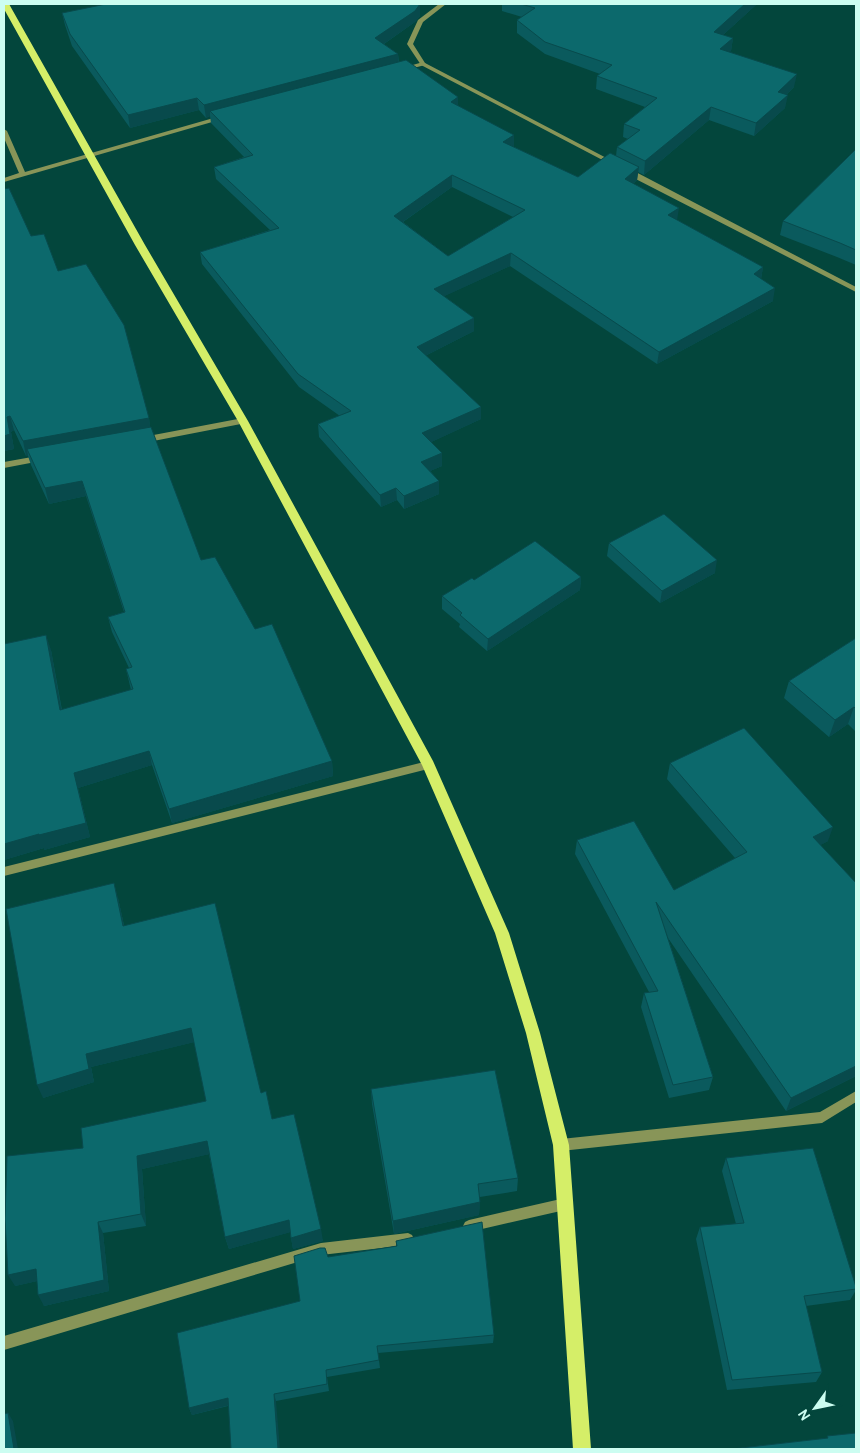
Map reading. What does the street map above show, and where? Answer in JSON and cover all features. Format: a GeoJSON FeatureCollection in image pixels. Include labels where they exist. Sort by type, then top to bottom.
{"type":"FeatureCollection","features":[{"type":"Feature","properties":{"kind":"main road"},"geometry":{"type":"LineString","coordinates":[[8,7],[140,245],[243,422],[428,764],[502,933],[533,1034],[561,1145],[582,1449]]}},
{"type":"Feature","properties":{"kind":"street"},"geometry":{"type":"LineString","coordinates":[[443,4],[420,21],[410,44],[423,64],[856,290]]}},
{"type":"Feature","properties":{"kind":"street"},"geometry":{"type":"LineString","coordinates":[[397,71],[423,64]]}},
{"type":"Feature","properties":{"kind":"street"},"geometry":{"type":"LineString","coordinates":[[4,180],[231,115]]}},
{"type":"Feature","properties":{"kind":"street"},"geometry":{"type":"LineString","coordinates":[[4,131],[23,174]]}},
{"type":"Feature","properties":{"kind":"street"},"geometry":{"type":"LineString","coordinates":[[138,440],[243,422]]}},
{"type":"Feature","properties":{"kind":"street"},"geometry":{"type":"LineString","coordinates":[[4,465],[52,456]]}},
{"type":"Feature","properties":{"kind":"street"},"geometry":{"type":"LineString","coordinates":[[4,872],[428,764]]}},
{"type":"Feature","properties":{"kind":"street"},"geometry":{"type":"LineString","coordinates":[[561,1145],[822,1116],[856,1096]]}},
{"type":"Feature","properties":{"kind":"street"},"geometry":{"type":"LineString","coordinates":[[452,1229],[566,1204]]}},
{"type":"Feature","properties":{"kind":"street"},"geometry":{"type":"LineString","coordinates":[[4,1343],[321,1250],[395,1242],[423,1236]]}},
{"type":"Feature","properties":{"kind":"building"},"geometry":{"type":"Polygon","coordinates":[[[106,4],[420,4],[415,11],[375,38],[398,54],[204,105],[197,98],[128,115],[70,34],[62,13],[106,4]]]}},
{"type":"Feature","properties":{"kind":"building"},"geometry":{"type":"Polygon","coordinates":[[[521,4],[745,4],[714,32],[733,38],[720,49],[797,74],[778,92],[788,95],[756,123],[711,107],[645,161],[617,147],[640,130],[624,124],[657,98],[597,76],[612,65],[545,42],[517,20],[535,8],[521,4]]]}},
{"type":"Feature","properties":{"kind":"building"},"geometry":{"type":"Polygon","coordinates":[[[406,60],[458,97],[451,102],[514,135],[503,142],[578,177],[610,153],[639,167],[625,179],[679,208],[668,215],[763,267],[754,274],[775,288],[659,352],[511,253],[434,289],[474,318],[417,347],[481,407],[422,433],[442,453],[421,462],[439,481],[404,496],[396,488],[380,495],[318,424],[351,411],[298,374],[200,252],[279,228],[214,167],[253,155],[210,111],[406,60]],[[452,175],[394,216],[448,256],[525,210],[452,175]]]}},
{"type":"Feature","properties":{"kind":"building"},"geometry":{"type":"Polygon","coordinates":[[[856,149],[856,250],[783,221],[856,149]]]}},
{"type":"Feature","properties":{"kind":"building"},"geometry":{"type":"Polygon","coordinates":[[[9,188],[31,236],[44,234],[58,271],[86,264],[124,325],[149,418],[23,441],[10,416],[7,417],[10,434],[4,436],[4,189],[9,188]]]}},
{"type":"Feature","properties":{"kind":"building"},"geometry":{"type":"Polygon","coordinates":[[[151,427],[201,560],[215,557],[255,629],[272,624],[332,761],[169,809],[149,751],[74,773],[86,823],[4,844],[4,644],[46,635],[60,710],[133,689],[126,669],[132,667],[108,617],[125,612],[82,481],[45,488],[27,449],[151,427]]]}},
{"type":"Feature","properties":{"kind":"building"},"geometry":{"type":"Polygon","coordinates":[[[664,514],[717,560],[662,591],[609,543],[664,514]]]}},
{"type":"Feature","properties":{"kind":"building"},"geometry":{"type":"Polygon","coordinates":[[[535,541],[581,577],[488,639],[460,615],[462,613],[442,596],[472,578],[474,580],[535,541]]]}},
{"type":"Feature","properties":{"kind":"building"},"geometry":{"type":"Polygon","coordinates":[[[856,638],[856,709],[854,707],[835,720],[789,681],[856,638]]]}},
{"type":"Feature","properties":{"kind":"building"},"geometry":{"type":"Polygon","coordinates":[[[744,728],[833,827],[813,837],[856,883],[856,1066],[791,1098],[656,902],[713,1077],[673,1085],[644,993],[658,991],[577,840],[634,821],[674,890],[747,852],[670,763],[744,728]]]}},
{"type":"Feature","properties":{"kind":"building"},"geometry":{"type":"Polygon","coordinates":[[[114,883],[123,926],[215,903],[261,1093],[266,1091],[272,1119],[294,1114],[321,1229],[291,1238],[289,1220],[225,1237],[207,1141],[137,1156],[141,1214],[98,1222],[104,1280],[38,1295],[36,1269],[8,1275],[5,1219],[7,1156],[83,1148],[81,1128],[206,1101],[191,1028],[86,1054],[89,1069],[37,1085],[6,909],[114,883]]]}},
{"type":"Feature","properties":{"kind":"building"},"geometry":{"type":"Polygon","coordinates":[[[495,1070],[518,1178],[478,1184],[480,1202],[393,1221],[371,1089],[495,1070]]]}},
{"type":"Feature","properties":{"kind":"building"},"geometry":{"type":"Polygon","coordinates":[[[813,1148],[856,1289],[804,1296],[822,1372],[732,1380],[700,1227],[744,1223],[726,1158],[813,1148]]]}},
{"type":"Feature","properties":{"kind":"building"},"geometry":{"type":"Polygon","coordinates":[[[482,1222],[494,1335],[377,1346],[379,1360],[326,1370],[327,1384],[274,1394],[278,1449],[231,1449],[228,1398],[189,1408],[177,1333],[300,1301],[294,1256],[320,1248],[325,1248],[328,1257],[397,1246],[396,1241],[482,1222]]]}},
{"type":"Feature","properties":{"kind":"building"},"geometry":{"type":"Polygon","coordinates":[[[8,1413],[14,1449],[4,1449],[4,1414],[8,1413]]]}},
{"type":"Feature","properties":{"kind":"building"},"geometry":{"type":"Polygon","coordinates":[[[856,1433],[856,1449],[732,1449],[828,1438],[827,1436],[856,1433]]]}}]}
